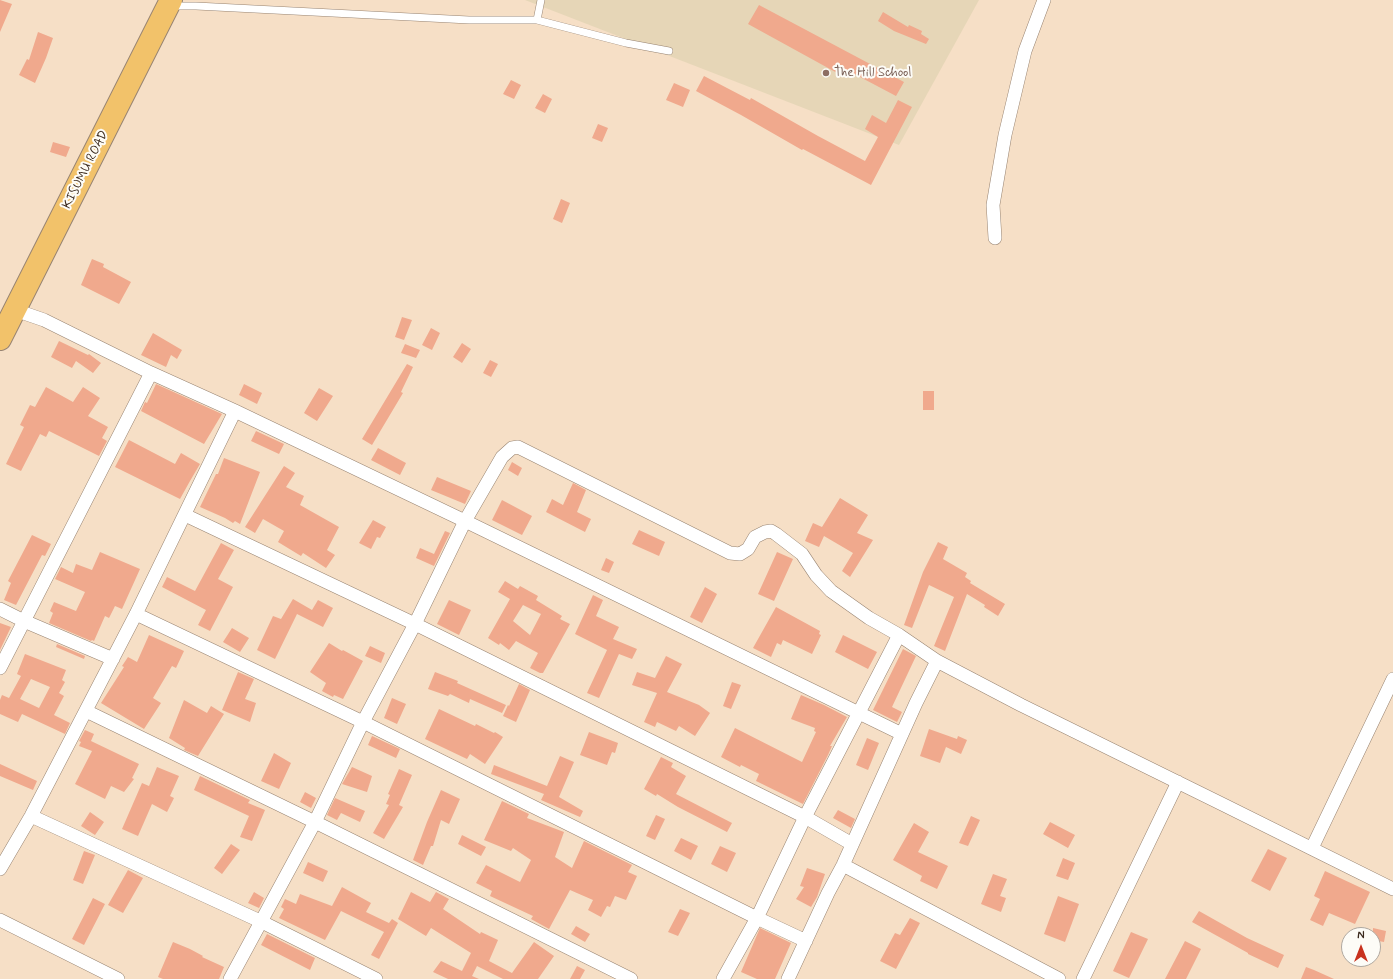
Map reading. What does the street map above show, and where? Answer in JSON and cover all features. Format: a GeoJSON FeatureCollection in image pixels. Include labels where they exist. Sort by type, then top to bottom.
{"type":"FeatureCollection","features":[{"type":"Feature","properties":{"kind":"highway","name":"KISUMU ROAD"},"geometry":{"type":"LineString","coordinates":[[0,339],[170,3]]}},
{"type":"Feature","properties":{"kind":"street"},"geometry":{"type":"LineString","coordinates":[[995,238],[993,205],[1005,135],[1025,51],[1044,0]]}},
{"type":"Feature","properties":{"kind":"street"},"geometry":{"type":"LineString","coordinates":[[15,310],[44,320],[235,411],[465,521],[858,714],[902,734]]}},
{"type":"Feature","properties":{"kind":"street"},"geometry":{"type":"LineString","coordinates":[[0,668],[151,372]]}},
{"type":"Feature","properties":{"kind":"street"},"geometry":{"type":"LineString","coordinates":[[0,869],[30,816],[113,659],[235,411]]}},
{"type":"Feature","properties":{"kind":"street"},"geometry":{"type":"LineString","coordinates":[[230,979],[260,921],[315,822],[363,722],[415,624],[465,521],[502,457],[512,448],[518,447],[730,552],[740,554],[748,549],[755,537],[771,531],[802,554],[816,575],[831,591],[868,618],[900,635],[937,661],[1020,705],[1393,889]]}},
{"type":"Feature","properties":{"kind":"street"},"geometry":{"type":"LineString","coordinates":[[184,515],[415,624],[805,816],[852,844]]}},
{"type":"Feature","properties":{"kind":"street"},"geometry":{"type":"LineString","coordinates":[[0,608],[24,621],[113,659]]}},
{"type":"Feature","properties":{"kind":"street"},"geometry":{"type":"LineString","coordinates":[[136,614],[363,722],[806,941]]}},
{"type":"Feature","properties":{"kind":"street"},"geometry":{"type":"LineString","coordinates":[[723,979],[757,918],[805,816],[900,635]]}},
{"type":"Feature","properties":{"kind":"street"},"geometry":{"type":"LineString","coordinates":[[788,979],[843,865],[916,702],[937,661]]}},
{"type":"Feature","properties":{"kind":"street"},"geometry":{"type":"LineString","coordinates":[[1312,848],[1393,679]]}},
{"type":"Feature","properties":{"kind":"street"},"geometry":{"type":"LineString","coordinates":[[86,711],[315,822],[631,979]]}},
{"type":"Feature","properties":{"kind":"street"},"geometry":{"type":"LineString","coordinates":[[1082,979],[1178,782]]}},
{"type":"Feature","properties":{"kind":"street"},"geometry":{"type":"LineString","coordinates":[[30,816],[260,921],[376,979]]}},
{"type":"Feature","properties":{"kind":"street"},"geometry":{"type":"LineString","coordinates":[[843,865],[1059,979]]}},
{"type":"Feature","properties":{"kind":"street"},"geometry":{"type":"LineString","coordinates":[[0,920],[118,979]]}},
{"type":"Feature","properties":{"kind":"lane"},"geometry":{"type":"LineString","coordinates":[[537,20],[541,0]]}},
{"type":"Feature","properties":{"kind":"lane"},"geometry":{"type":"LineString","coordinates":[[170,3],[212,7],[469,20],[537,20],[626,43],[669,51]]}},
{"type":"Feature","properties":{"kind":"shaded area","name":"The Hill School"},"geometry":{"type":"Polygon","coordinates":[[[525,0],[979,0],[899,145],[525,0]]]}},
{"type":"Feature","properties":{"kind":"building"},"geometry":{"type":"Polygon","coordinates":[[[0,0],[12,4],[0,32],[0,0]]]}},
{"type":"Feature","properties":{"kind":"building"},"geometry":{"type":"Polygon","coordinates":[[[759,5],[904,82],[896,96],[843,68],[839,74],[748,24],[759,5]]]}},
{"type":"Feature","properties":{"kind":"building"},"geometry":{"type":"Polygon","coordinates":[[[883,12],[908,27],[909,25],[922,31],[921,34],[929,39],[926,44],[894,31],[878,21],[883,12]]]}},
{"type":"Feature","properties":{"kind":"building"},"geometry":{"type":"Polygon","coordinates":[[[38,32],[53,38],[35,83],[19,75],[27,59],[29,60],[38,32]]]}},
{"type":"Feature","properties":{"kind":"building"},"geometry":{"type":"Polygon","coordinates":[[[704,76],[750,100],[751,98],[865,161],[878,137],[865,129],[872,115],[886,123],[898,100],[912,107],[871,185],[803,149],[802,150],[696,91],[704,76]]]}},
{"type":"Feature","properties":{"kind":"building"},"geometry":{"type":"Polygon","coordinates":[[[511,80],[521,85],[514,99],[503,94],[511,80]]]}},
{"type":"Feature","properties":{"kind":"building"},"geometry":{"type":"Polygon","coordinates":[[[674,83],[690,90],[683,107],[666,100],[674,83]]]}},
{"type":"Feature","properties":{"kind":"building"},"geometry":{"type":"Polygon","coordinates":[[[543,94],[552,99],[545,113],[535,108],[543,94]]]}},
{"type":"Feature","properties":{"kind":"building"},"geometry":{"type":"Polygon","coordinates":[[[598,124],[608,128],[602,142],[592,138],[598,124]]]}},
{"type":"Feature","properties":{"kind":"building"},"geometry":{"type":"Polygon","coordinates":[[[53,142],[70,147],[66,157],[50,152],[53,142]]]}},
{"type":"Feature","properties":{"kind":"building"},"geometry":{"type":"Polygon","coordinates":[[[561,199],[570,203],[562,223],[553,219],[561,199]]]}},
{"type":"Feature","properties":{"kind":"building"},"geometry":{"type":"Polygon","coordinates":[[[92,259],[104,264],[103,267],[131,282],[119,304],[81,285],[92,259]]]}},
{"type":"Feature","properties":{"kind":"building"},"geometry":{"type":"Polygon","coordinates":[[[402,317],[412,320],[404,340],[395,337],[402,317]]]}},
{"type":"Feature","properties":{"kind":"building"},"geometry":{"type":"Polygon","coordinates":[[[431,328],[440,333],[432,350],[422,345],[431,328]]]}},
{"type":"Feature","properties":{"kind":"building"},"geometry":{"type":"Polygon","coordinates":[[[153,333],[182,350],[177,359],[171,355],[166,367],[141,355],[153,333]]]}},
{"type":"Feature","properties":{"kind":"building"},"geometry":{"type":"Polygon","coordinates":[[[59,341],[88,355],[89,354],[101,363],[93,373],[76,361],[72,368],[51,357],[59,341]]]}},
{"type":"Feature","properties":{"kind":"building"},"geometry":{"type":"Polygon","coordinates":[[[462,343],[471,349],[462,363],[453,357],[462,343]]]}},
{"type":"Feature","properties":{"kind":"building"},"geometry":{"type":"Polygon","coordinates":[[[405,344],[420,350],[416,358],[401,353],[405,344]]]}},
{"type":"Feature","properties":{"kind":"building"},"geometry":{"type":"Polygon","coordinates":[[[490,360],[498,364],[491,377],[483,373],[490,360]]]}},
{"type":"Feature","properties":{"kind":"building"},"geometry":{"type":"Polygon","coordinates":[[[407,364],[413,367],[401,392],[403,393],[372,445],[362,439],[407,364]]]}},
{"type":"Feature","properties":{"kind":"building"},"geometry":{"type":"Polygon","coordinates":[[[156,384],[222,414],[204,444],[141,411],[145,402],[147,403],[156,384]]]}},
{"type":"Feature","properties":{"kind":"building"},"geometry":{"type":"Polygon","coordinates":[[[244,384],[262,393],[257,404],[239,395],[244,384]]]}},
{"type":"Feature","properties":{"kind":"building"},"geometry":{"type":"Polygon","coordinates":[[[46,387],[73,402],[83,387],[100,398],[88,416],[108,427],[102,438],[107,441],[99,456],[49,431],[46,437],[40,434],[21,471],[6,464],[24,427],[20,425],[30,405],[35,407],[46,387]]]}},
{"type":"Feature","properties":{"kind":"building"},"geometry":{"type":"Polygon","coordinates":[[[319,388],[333,396],[317,421],[304,413],[319,388]]]}},
{"type":"Feature","properties":{"kind":"building"},"geometry":{"type":"Polygon","coordinates":[[[923,391],[934,391],[934,410],[923,410],[923,391]]]}},
{"type":"Feature","properties":{"kind":"building"},"geometry":{"type":"Polygon","coordinates":[[[256,431],[284,444],[279,454],[251,441],[256,431]]]}},
{"type":"Feature","properties":{"kind":"building"},"geometry":{"type":"Polygon","coordinates":[[[129,440],[175,464],[181,453],[200,464],[180,499],[115,467],[129,440]]]}},
{"type":"Feature","properties":{"kind":"building"},"geometry":{"type":"Polygon","coordinates":[[[378,448],[406,463],[400,475],[371,460],[378,448]]]}},
{"type":"Feature","properties":{"kind":"building"},"geometry":{"type":"Polygon","coordinates":[[[224,458],[260,472],[240,524],[235,521],[233,523],[200,507],[216,474],[218,474],[224,458]]]}},
{"type":"Feature","properties":{"kind":"building"},"geometry":{"type":"Polygon","coordinates":[[[512,462],[522,468],[518,476],[508,470],[512,462]]]}},
{"type":"Feature","properties":{"kind":"building"},"geometry":{"type":"Polygon","coordinates":[[[284,466],[295,473],[286,487],[304,496],[300,505],[339,527],[327,550],[335,555],[326,568],[303,553],[301,556],[278,542],[284,531],[263,519],[255,533],[245,527],[284,466]]]}},
{"type":"Feature","properties":{"kind":"building"},"geometry":{"type":"Polygon","coordinates":[[[437,477],[471,491],[465,504],[431,490],[437,477]]]}},
{"type":"Feature","properties":{"kind":"building"},"geometry":{"type":"Polygon","coordinates":[[[573,483],[586,490],[577,512],[591,519],[585,532],[546,512],[552,499],[563,505],[573,483]]]}},
{"type":"Feature","properties":{"kind":"building"},"geometry":{"type":"Polygon","coordinates":[[[840,498],[868,515],[857,533],[873,540],[850,577],[842,571],[853,553],[824,536],[819,547],[805,541],[813,523],[822,527],[840,498]]]}},
{"type":"Feature","properties":{"kind":"building"},"geometry":{"type":"Polygon","coordinates":[[[502,500],[532,516],[522,535],[492,520],[502,500]]]}},
{"type":"Feature","properties":{"kind":"building"},"geometry":{"type":"Polygon","coordinates":[[[373,520],[386,527],[380,538],[377,537],[371,549],[359,543],[373,520]]]}},
{"type":"Feature","properties":{"kind":"building"},"geometry":{"type":"Polygon","coordinates":[[[639,530],[665,542],[659,556],[632,544],[639,530]]]}},
{"type":"Feature","properties":{"kind":"building"},"geometry":{"type":"Polygon","coordinates":[[[445,531],[450,533],[434,566],[416,558],[420,548],[434,554],[445,531]]]}},
{"type":"Feature","properties":{"kind":"building"},"geometry":{"type":"Polygon","coordinates":[[[32,535],[51,544],[45,556],[42,555],[16,605],[4,600],[11,583],[8,581],[32,535]]]}},
{"type":"Feature","properties":{"kind":"building"},"geometry":{"type":"Polygon","coordinates":[[[938,542],[948,547],[943,559],[967,573],[965,577],[971,581],[970,583],[1005,604],[998,616],[984,607],[985,605],[967,594],[945,651],[934,646],[954,597],[929,585],[912,628],[904,625],[923,572],[938,542]]]}},
{"type":"Feature","properties":{"kind":"building"},"geometry":{"type":"Polygon","coordinates":[[[221,543],[234,550],[218,579],[233,587],[210,631],[198,625],[206,610],[162,587],[167,577],[195,591],[221,543]]]}},
{"type":"Feature","properties":{"kind":"building"},"geometry":{"type":"Polygon","coordinates":[[[100,552],[140,569],[122,609],[115,606],[109,618],[105,616],[94,641],[91,641],[49,623],[53,613],[50,611],[54,602],[76,611],[85,592],[55,579],[61,567],[73,573],[76,564],[92,570],[100,552]]]}},
{"type":"Feature","properties":{"kind":"building"},"geometry":{"type":"Polygon","coordinates":[[[777,552],[793,559],[774,601],[758,594],[777,552]]]}},
{"type":"Feature","properties":{"kind":"building"},"geometry":{"type":"Polygon","coordinates":[[[606,558],[614,562],[609,573],[601,570],[606,558]]]}},
{"type":"Feature","properties":{"kind":"building"},"geometry":{"type":"Polygon","coordinates":[[[505,581],[518,589],[520,586],[538,596],[536,600],[562,616],[560,619],[570,624],[543,673],[530,668],[538,653],[516,641],[509,650],[500,643],[499,645],[488,638],[510,599],[498,592],[505,581]],[[523,605],[513,621],[530,635],[541,614],[523,605]]]}},
{"type":"Feature","properties":{"kind":"building"},"geometry":{"type":"Polygon","coordinates":[[[705,587],[717,594],[702,623],[690,617],[705,587]]]}},
{"type":"Feature","properties":{"kind":"building"},"geometry":{"type":"Polygon","coordinates":[[[593,595],[603,600],[596,616],[619,627],[613,639],[637,649],[632,659],[619,654],[599,698],[587,693],[607,650],[575,634],[593,595]]]}},
{"type":"Feature","properties":{"kind":"building"},"geometry":{"type":"Polygon","coordinates":[[[293,599],[312,610],[318,600],[333,608],[323,627],[297,614],[275,659],[257,650],[273,616],[281,619],[293,599]]]}},
{"type":"Feature","properties":{"kind":"building"},"geometry":{"type":"Polygon","coordinates":[[[449,600],[471,610],[459,635],[437,624],[449,600]]]}},
{"type":"Feature","properties":{"kind":"building"},"geometry":{"type":"Polygon","coordinates":[[[776,607],[820,631],[819,634],[821,635],[812,654],[783,640],[781,645],[777,643],[771,657],[753,648],[776,607]]]}},
{"type":"Feature","properties":{"kind":"building"},"geometry":{"type":"Polygon","coordinates":[[[0,623],[11,627],[0,650],[0,623]]]}},
{"type":"Feature","properties":{"kind":"building"},"geometry":{"type":"Polygon","coordinates":[[[232,628],[249,638],[240,652],[223,642],[232,628]]]}},
{"type":"Feature","properties":{"kind":"building"},"geometry":{"type":"Polygon","coordinates":[[[149,635],[184,651],[176,668],[172,666],[153,698],[161,703],[144,729],[101,703],[124,667],[122,666],[128,657],[137,662],[149,635]]]}},
{"type":"Feature","properties":{"kind":"building"},"geometry":{"type":"Polygon","coordinates":[[[843,635],[877,652],[868,669],[835,652],[843,635]]]}},
{"type":"Feature","properties":{"kind":"building"},"geometry":{"type":"Polygon","coordinates":[[[329,643],[363,661],[343,699],[334,695],[333,697],[322,691],[326,683],[310,672],[329,643]]]}},
{"type":"Feature","properties":{"kind":"building"},"geometry":{"type":"Polygon","coordinates":[[[57,644],[85,656],[84,659],[56,647],[57,644]]]}},
{"type":"Feature","properties":{"kind":"building"},"geometry":{"type":"Polygon","coordinates":[[[370,646],[385,653],[381,663],[365,656],[370,646]]]}},
{"type":"Feature","properties":{"kind":"building"},"geometry":{"type":"Polygon","coordinates":[[[903,649],[916,656],[892,707],[902,712],[897,722],[873,710],[903,649]]]}},
{"type":"Feature","properties":{"kind":"building"},"geometry":{"type":"Polygon","coordinates":[[[25,654],[66,670],[62,680],[65,682],[59,693],[64,696],[54,715],[70,723],[65,734],[22,714],[18,722],[0,714],[0,700],[2,695],[9,698],[21,676],[17,674],[25,654]],[[31,679],[20,699],[39,708],[50,687],[31,679]]]}},
{"type":"Feature","properties":{"kind":"building"},"geometry":{"type":"Polygon","coordinates":[[[666,656],[682,664],[667,692],[699,705],[710,713],[695,736],[679,726],[676,731],[657,722],[655,727],[644,722],[657,693],[632,685],[637,672],[655,678],[666,656]]]}},
{"type":"Feature","properties":{"kind":"building"},"geometry":{"type":"Polygon","coordinates":[[[238,672],[254,679],[245,699],[256,703],[250,722],[222,710],[238,672]]]}},
{"type":"Feature","properties":{"kind":"building"},"geometry":{"type":"Polygon","coordinates":[[[435,672],[458,681],[457,683],[506,705],[502,713],[470,699],[469,703],[450,694],[448,696],[428,689],[435,672]]]}},
{"type":"Feature","properties":{"kind":"building"},"geometry":{"type":"Polygon","coordinates":[[[732,682],[741,685],[731,709],[723,706],[732,682]]]}},
{"type":"Feature","properties":{"kind":"building"},"geometry":{"type":"Polygon","coordinates":[[[519,684],[530,690],[516,722],[503,716],[519,684]]]}},
{"type":"Feature","properties":{"kind":"building"},"geometry":{"type":"Polygon","coordinates":[[[801,695],[847,717],[830,746],[832,746],[803,804],[756,781],[759,774],[741,765],[740,767],[721,757],[735,728],[802,762],[816,732],[814,731],[815,728],[791,719],[801,695]]]}},
{"type":"Feature","properties":{"kind":"building"},"geometry":{"type":"Polygon","coordinates":[[[392,698],[406,704],[397,724],[384,718],[392,698]]]}},
{"type":"Feature","properties":{"kind":"building"},"geometry":{"type":"Polygon","coordinates":[[[184,700],[207,713],[211,706],[224,714],[198,756],[184,750],[185,748],[169,738],[184,700]]]}},
{"type":"Feature","properties":{"kind":"building"},"geometry":{"type":"Polygon","coordinates":[[[439,709],[475,726],[476,724],[494,733],[495,732],[503,737],[485,764],[470,754],[467,759],[425,739],[439,709]]]}},
{"type":"Feature","properties":{"kind":"building"},"geometry":{"type":"Polygon","coordinates":[[[929,729],[957,739],[958,736],[967,740],[961,754],[946,747],[940,763],[920,756],[929,729]]]}},
{"type":"Feature","properties":{"kind":"building"},"geometry":{"type":"Polygon","coordinates":[[[85,730],[94,734],[91,741],[139,764],[132,778],[134,779],[124,792],[111,786],[105,799],[75,784],[92,751],[79,746],[81,742],[79,741],[85,730]]]}},
{"type":"Feature","properties":{"kind":"building"},"geometry":{"type":"Polygon","coordinates":[[[589,732],[618,743],[615,753],[612,752],[607,765],[580,755],[589,732]]]}},
{"type":"Feature","properties":{"kind":"building"},"geometry":{"type":"Polygon","coordinates":[[[372,736],[400,749],[396,758],[368,745],[372,736]]]}},
{"type":"Feature","properties":{"kind":"building"},"geometry":{"type":"Polygon","coordinates":[[[867,738],[879,743],[868,770],[856,765],[867,738]]]}},
{"type":"Feature","properties":{"kind":"building"},"geometry":{"type":"Polygon","coordinates":[[[274,753],[291,763],[279,789],[261,781],[274,753]]]}},
{"type":"Feature","properties":{"kind":"building"},"geometry":{"type":"Polygon","coordinates":[[[560,756],[574,762],[559,797],[583,811],[580,817],[541,800],[544,794],[491,774],[494,765],[547,786],[560,756]]]}},
{"type":"Feature","properties":{"kind":"building"},"geometry":{"type":"Polygon","coordinates":[[[661,757],[673,763],[671,767],[686,776],[676,794],[732,823],[727,832],[678,807],[657,794],[656,796],[644,789],[661,757]]]}},
{"type":"Feature","properties":{"kind":"building"},"geometry":{"type":"Polygon","coordinates":[[[0,764],[37,781],[33,790],[0,776],[0,764]]]}},
{"type":"Feature","properties":{"kind":"building"},"geometry":{"type":"Polygon","coordinates":[[[157,767],[179,776],[170,796],[174,798],[167,812],[152,804],[138,836],[122,829],[142,783],[149,786],[157,767]]]}},
{"type":"Feature","properties":{"kind":"building"},"geometry":{"type":"Polygon","coordinates":[[[352,767],[372,776],[367,792],[342,784],[352,767]]]}},
{"type":"Feature","properties":{"kind":"building"},"geometry":{"type":"Polygon","coordinates":[[[399,769],[412,775],[399,805],[403,807],[384,839],[373,833],[389,805],[386,804],[390,795],[388,794],[399,769]]]}},
{"type":"Feature","properties":{"kind":"building"},"geometry":{"type":"Polygon","coordinates":[[[200,776],[250,800],[248,803],[265,810],[252,841],[240,837],[249,816],[194,790],[200,776]]]}},
{"type":"Feature","properties":{"kind":"building"},"geometry":{"type":"Polygon","coordinates":[[[441,790],[460,799],[449,824],[441,820],[433,846],[431,846],[423,865],[413,860],[441,790]]]}},
{"type":"Feature","properties":{"kind":"building"},"geometry":{"type":"Polygon","coordinates":[[[305,792],[316,798],[311,808],[300,802],[305,792]]]}},
{"type":"Feature","properties":{"kind":"building"},"geometry":{"type":"Polygon","coordinates":[[[335,798],[365,811],[360,822],[341,813],[337,820],[327,815],[335,798]]]}},
{"type":"Feature","properties":{"kind":"building"},"geometry":{"type":"Polygon","coordinates":[[[502,801],[529,814],[527,818],[564,832],[555,857],[572,868],[584,841],[632,865],[628,872],[637,876],[626,900],[615,896],[610,907],[607,906],[601,917],[588,910],[593,900],[570,890],[549,929],[531,919],[533,916],[490,896],[492,891],[476,883],[486,865],[520,882],[531,860],[513,848],[511,851],[484,840],[502,801]]]}},
{"type":"Feature","properties":{"kind":"building"},"geometry":{"type":"Polygon","coordinates":[[[838,810],[855,819],[851,828],[833,818],[838,810]]]}},
{"type":"Feature","properties":{"kind":"building"},"geometry":{"type":"Polygon","coordinates":[[[90,812],[104,822],[95,835],[81,826],[90,812]]]}},
{"type":"Feature","properties":{"kind":"building"},"geometry":{"type":"Polygon","coordinates":[[[656,815],[665,819],[655,840],[646,836],[656,815]]]}},
{"type":"Feature","properties":{"kind":"building"},"geometry":{"type":"Polygon","coordinates":[[[971,816],[980,820],[968,846],[959,843],[971,816]]]}},
{"type":"Feature","properties":{"kind":"building"},"geometry":{"type":"Polygon","coordinates":[[[1050,822],[1075,835],[1068,848],[1043,834],[1050,822]]]}},
{"type":"Feature","properties":{"kind":"building"},"geometry":{"type":"Polygon","coordinates":[[[914,823],[929,832],[918,852],[948,866],[937,889],[920,881],[922,876],[893,860],[914,823]]]}},
{"type":"Feature","properties":{"kind":"building"},"geometry":{"type":"Polygon","coordinates":[[[462,835],[486,847],[481,856],[458,844],[462,835]]]}},
{"type":"Feature","properties":{"kind":"building"},"geometry":{"type":"Polygon","coordinates":[[[681,838],[698,846],[691,860],[674,851],[681,838]]]}},
{"type":"Feature","properties":{"kind":"building"},"geometry":{"type":"Polygon","coordinates":[[[231,844],[240,850],[222,874],[214,868],[231,844]]]}},
{"type":"Feature","properties":{"kind":"building"},"geometry":{"type":"Polygon","coordinates":[[[720,846],[736,853],[727,872],[711,864],[720,846]]]}},
{"type":"Feature","properties":{"kind":"building"},"geometry":{"type":"Polygon","coordinates":[[[1268,849],[1287,858],[1270,891],[1251,881],[1268,849]]]}},
{"type":"Feature","properties":{"kind":"building"},"geometry":{"type":"Polygon","coordinates":[[[84,851],[95,855],[83,884],[73,880],[84,851]]]}},
{"type":"Feature","properties":{"kind":"building"},"geometry":{"type":"Polygon","coordinates":[[[1063,858],[1075,863],[1068,880],[1056,876],[1063,858]]]}},
{"type":"Feature","properties":{"kind":"building"},"geometry":{"type":"Polygon","coordinates":[[[308,862],[328,871],[323,882],[303,873],[308,862]]]}},
{"type":"Feature","properties":{"kind":"building"},"geometry":{"type":"Polygon","coordinates":[[[807,868],[825,874],[817,897],[811,907],[796,899],[804,887],[800,886],[807,868]]]}},
{"type":"Feature","properties":{"kind":"building"},"geometry":{"type":"Polygon","coordinates":[[[128,870],[143,878],[123,913],[108,905],[128,870]]]}},
{"type":"Feature","properties":{"kind":"building"},"geometry":{"type":"Polygon","coordinates":[[[1325,871],[1370,892],[1355,924],[1329,913],[1323,926],[1310,920],[1320,899],[1314,896],[1325,871]]]}},
{"type":"Feature","properties":{"kind":"building"},"geometry":{"type":"Polygon","coordinates":[[[993,874],[1007,879],[1000,896],[1006,898],[1001,912],[981,904],[993,874]]]}},
{"type":"Feature","properties":{"kind":"building"},"geometry":{"type":"Polygon","coordinates":[[[342,887],[371,903],[366,912],[389,923],[392,919],[398,923],[379,959],[371,955],[384,932],[341,911],[325,940],[279,918],[284,909],[281,907],[285,899],[296,904],[300,894],[332,906],[342,887]]]}},
{"type":"Feature","properties":{"kind":"building"},"geometry":{"type":"Polygon","coordinates":[[[254,892],[264,898],[259,908],[248,903],[254,892]]]}},
{"type":"Feature","properties":{"kind":"building"},"geometry":{"type":"Polygon","coordinates":[[[411,892],[430,902],[436,892],[449,899],[443,909],[480,934],[481,932],[498,940],[489,961],[512,973],[534,942],[554,956],[538,979],[503,979],[477,966],[472,976],[479,979],[448,979],[433,972],[441,961],[462,971],[471,953],[431,928],[426,936],[398,919],[411,892]]]}},
{"type":"Feature","properties":{"kind":"building"},"geometry":{"type":"Polygon","coordinates":[[[1058,896],[1079,904],[1065,942],[1044,934],[1058,896]]]}},
{"type":"Feature","properties":{"kind":"building"},"geometry":{"type":"Polygon","coordinates":[[[93,898],[105,904],[84,945],[72,939],[93,898]]]}},
{"type":"Feature","properties":{"kind":"building"},"geometry":{"type":"Polygon","coordinates":[[[680,909],[690,913],[678,936],[668,932],[680,909]]]}},
{"type":"Feature","properties":{"kind":"building"},"geometry":{"type":"Polygon","coordinates":[[[1199,911],[1247,938],[1284,955],[1278,968],[1248,954],[1192,922],[1199,911]]]}},
{"type":"Feature","properties":{"kind":"building"},"geometry":{"type":"Polygon","coordinates":[[[910,918],[920,923],[896,969],[880,961],[895,933],[900,935],[910,918]]]}},
{"type":"Feature","properties":{"kind":"building"},"geometry":{"type":"Polygon","coordinates":[[[576,926],[590,934],[585,942],[571,934],[576,926]]]}},
{"type":"Feature","properties":{"kind":"building"},"geometry":{"type":"Polygon","coordinates":[[[760,928],[791,943],[775,979],[757,979],[741,972],[760,928]]]}},
{"type":"Feature","properties":{"kind":"building"},"geometry":{"type":"Polygon","coordinates":[[[1381,930],[1386,931],[1384,942],[1381,941],[1381,930]]]}},
{"type":"Feature","properties":{"kind":"building"},"geometry":{"type":"Polygon","coordinates":[[[1131,932],[1148,939],[1129,978],[1113,971],[1131,932]]]}},
{"type":"Feature","properties":{"kind":"building"},"geometry":{"type":"Polygon","coordinates":[[[267,934],[315,958],[310,970],[261,945],[267,934]]]}},
{"type":"Feature","properties":{"kind":"building"},"geometry":{"type":"Polygon","coordinates":[[[1185,941],[1201,949],[1186,979],[1165,979],[1185,941]]]}},
{"type":"Feature","properties":{"kind":"building"},"geometry":{"type":"Polygon","coordinates":[[[173,942],[224,967],[219,979],[163,979],[158,977],[173,942]]]}},
{"type":"Feature","properties":{"kind":"building"},"geometry":{"type":"Polygon","coordinates":[[[577,966],[585,970],[580,979],[570,979],[577,966]]]}},
{"type":"Feature","properties":{"kind":"building"},"geometry":{"type":"Polygon","coordinates":[[[1306,967],[1314,970],[1334,979],[1301,979],[1306,967]]]}},
{"type":"Feature","properties":{"kind":"place","name":"The Hill School"},"geometry":{"type":"Point","coordinates":[826,73]}}]}
